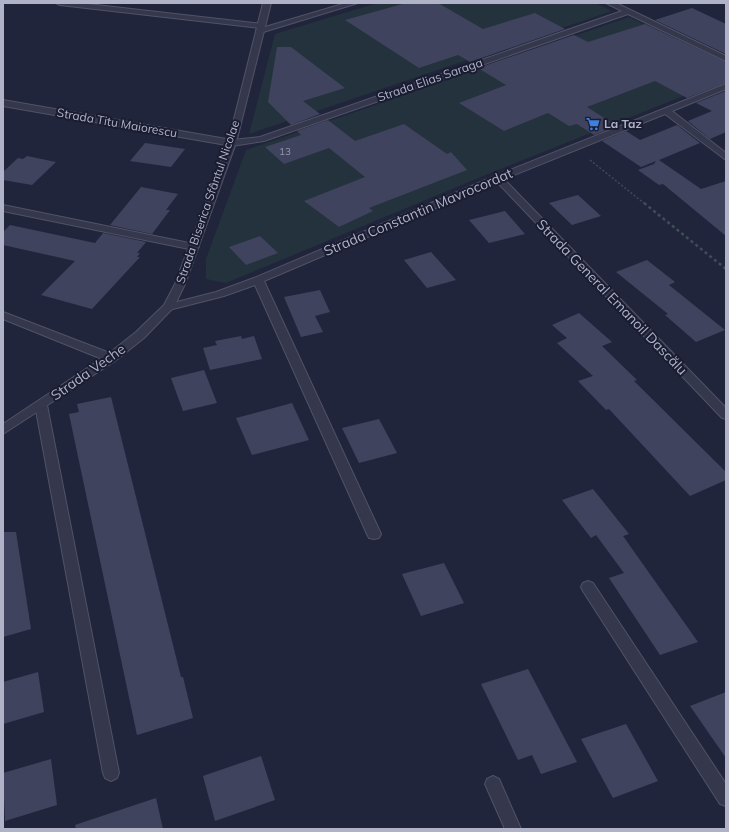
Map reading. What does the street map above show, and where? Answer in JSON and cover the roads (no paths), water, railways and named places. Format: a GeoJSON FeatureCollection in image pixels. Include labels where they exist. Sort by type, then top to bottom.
{"type":"FeatureCollection","features":[{"type":"Feature","properties":{"kind":"street"},"geometry":{"type":"LineString","coordinates":[[60,3],[261,28],[354,3]]}},
{"type":"Feature","properties":{"kind":"street","name":"Strada Biserica Sfântul Nicolae"},"geometry":{"type":"LineString","coordinates":[[169,307],[180,284],[232,143],[267,3]]}},
{"type":"Feature","properties":{"kind":"street"},"geometry":{"type":"LineString","coordinates":[[610,3],[726,59]]}},
{"type":"Feature","properties":{"kind":"street","name":"Strada Elias Saraga"},"geometry":{"type":"LineString","coordinates":[[232,143],[260,139],[627,12]]}},
{"type":"Feature","properties":{"kind":"street","name":"Strada Constantin Mavrocordat"},"geometry":{"type":"LineString","coordinates":[[169,307],[220,294],[258,280],[498,178],[726,86]]}},
{"type":"Feature","properties":{"kind":"street","name":"Strada Titu Maiorescu"},"geometry":{"type":"LineString","coordinates":[[3,103],[232,143]]}},
{"type":"Feature","properties":{"kind":"street"},"geometry":{"type":"LineString","coordinates":[[665,110],[726,157]]}},
{"type":"Feature","properties":{"kind":"street","name":"Strada General Emanoil Dascălu"},"geometry":{"type":"LineString","coordinates":[[498,178],[726,415]]}},
{"type":"Feature","properties":{"kind":"street"},"geometry":{"type":"LineString","coordinates":[[3,208],[194,247]]}},
{"type":"Feature","properties":{"kind":"street"},"geometry":{"type":"LineString","coordinates":[[258,280],[374,534]]}},
{"type":"Feature","properties":{"kind":"street","name":"Strada Veche"},"geometry":{"type":"LineString","coordinates":[[3,430],[111,358],[145,330],[169,307]]}},
{"type":"Feature","properties":{"kind":"street"},"geometry":{"type":"LineString","coordinates":[[3,315],[111,358]]}},
{"type":"Feature","properties":{"kind":"street"},"geometry":{"type":"LineString","coordinates":[[41,405],[111,773]]}},
{"type":"Feature","properties":{"kind":"street"},"geometry":{"type":"LineString","coordinates":[[588,587],[726,798]]}},
{"type":"Feature","properties":{"kind":"street"},"geometry":{"type":"LineString","coordinates":[[493,784],[513,829]]}},
{"type":"Feature","properties":{"kind":"place","name":"La Taz"},"geometry":{"type":"Point","coordinates":[593,124]}}]}
